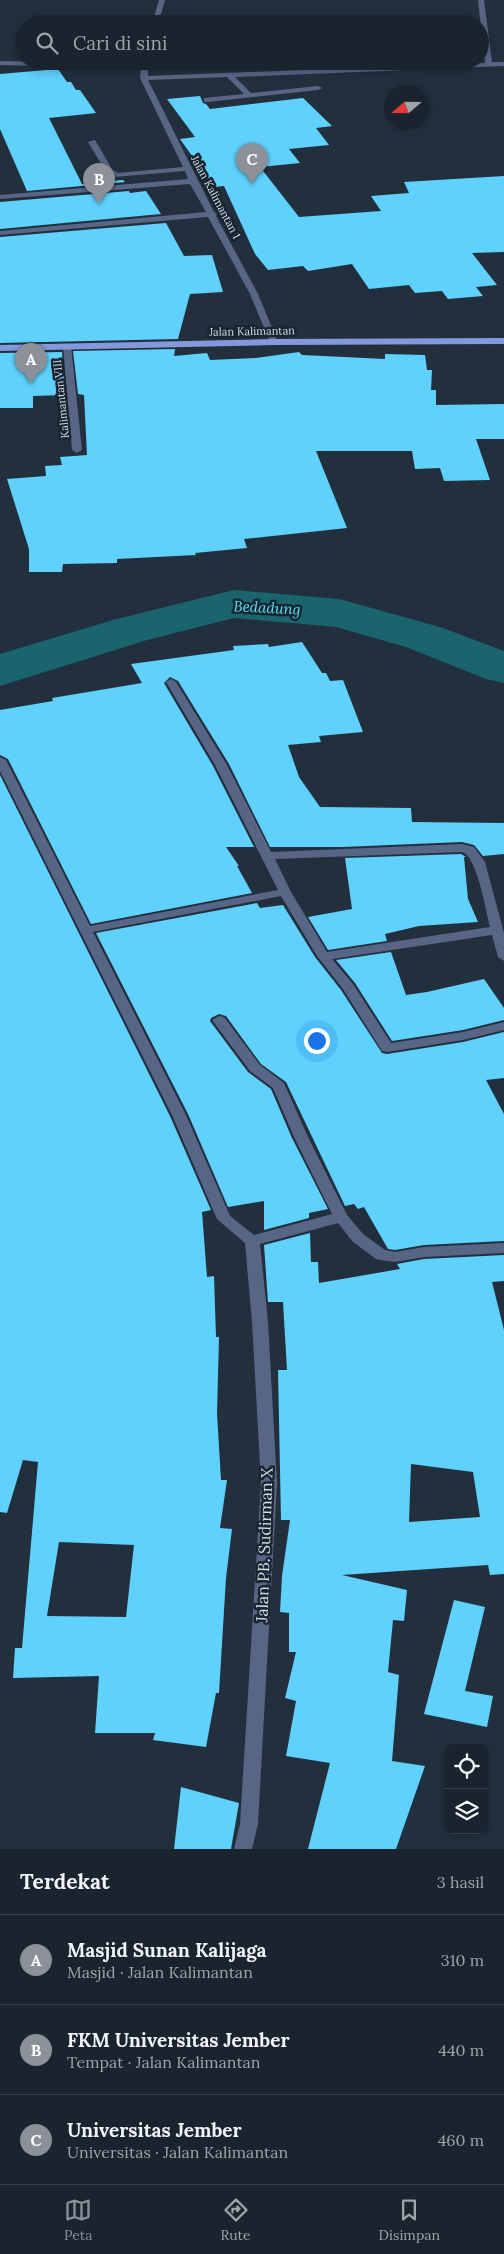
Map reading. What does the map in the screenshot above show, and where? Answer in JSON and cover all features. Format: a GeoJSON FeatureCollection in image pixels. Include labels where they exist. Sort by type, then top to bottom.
{"type":"FeatureCollection","features":[{"type":"Feature","properties":{"kind":"main road","name":"Jalan Kalimantan"},"geometry":{"type":"LineString","coordinates":[[0,348],[274,342],[504,341]]}},
{"type":"Feature","properties":{"kind":"street"},"geometry":{"type":"LineString","coordinates":[[158,15],[162,0]]}},
{"type":"Feature","properties":{"kind":"street"},"geometry":{"type":"LineString","coordinates":[[481,0],[483,15]]}},
{"type":"Feature","properties":{"kind":"street"},"geometry":{"type":"LineString","coordinates":[[0,63],[15,63]]}},
{"type":"Feature","properties":{"kind":"street"},"geometry":{"type":"LineString","coordinates":[[489,64],[504,64]]}},
{"type":"Feature","properties":{"kind":"street","name":"Jalan Kalimantan 1"},"geometry":{"type":"LineString","coordinates":[[144,70],[144,78],[187,169],[213,214],[254,294],[274,342]]}},
{"type":"Feature","properties":{"kind":"street"},"geometry":{"type":"LineString","coordinates":[[144,78],[332,70]]}},
{"type":"Feature","properties":{"kind":"street"},"geometry":{"type":"LineString","coordinates":[[228,74],[250,96]]}},
{"type":"Feature","properties":{"kind":"street"},"geometry":{"type":"LineString","coordinates":[[207,100],[318,88]]}},
{"type":"Feature","properties":{"kind":"street"},"geometry":{"type":"LineString","coordinates":[[92,142],[109,170],[117,175],[187,169]]}},
{"type":"Feature","properties":{"kind":"street"},"geometry":{"type":"LineString","coordinates":[[0,197],[193,181]]}},
{"type":"Feature","properties":{"kind":"street"},"geometry":{"type":"LineString","coordinates":[[0,233],[213,214]]}},
{"type":"Feature","properties":{"kind":"street","name":"Kalimantan VIII"},"geometry":{"type":"LineString","coordinates":[[67,346],[77,450]]}},
{"type":"Feature","properties":{"kind":"street"},"geometry":{"type":"LineString","coordinates":[[171,682],[221,765],[285,892],[323,956],[348,987],[387,1048],[463,1036],[504,1026]]}},
{"type":"Feature","properties":{"kind":"street"},"geometry":{"type":"LineString","coordinates":[[0,760],[179,1115],[224,1219],[252,1241],[341,1217]]}},
{"type":"Feature","properties":{"kind":"street"},"geometry":{"type":"LineString","coordinates":[[268,856],[462,848],[470,850],[479,862],[504,957]]}},
{"type":"Feature","properties":{"kind":"street"},"geometry":{"type":"LineString","coordinates":[[86,930],[285,892]]}},
{"type":"Feature","properties":{"kind":"street"},"geometry":{"type":"LineString","coordinates":[[323,956],[497,930]]}},
{"type":"Feature","properties":{"kind":"street"},"geometry":{"type":"LineString","coordinates":[[219,1020],[254,1068],[279,1086],[301,1137],[341,1217],[358,1238],[381,1255],[395,1257],[424,1252],[504,1248]]}},
{"type":"Feature","properties":{"kind":"street","name":"Jalan PB. Sudirman X"},"geometry":{"type":"LineString","coordinates":[[244,1849],[249,1824],[269,1483],[260,1322],[252,1241]]}},
{"type":"Feature","properties":{"kind":"building"},"geometry":{"type":"Polygon","coordinates":[[[59,70],[67,82],[71,82],[76,90],[80,90],[96,113],[49,118],[82,184],[123,180],[125,182],[27,191],[0,129],[0,74],[59,70]]]}},
{"type":"Feature","properties":{"kind":"building"},"geometry":{"type":"Polygon","coordinates":[[[200,96],[203,103],[210,109],[303,98],[332,126],[316,128],[329,145],[289,149],[300,163],[260,167],[299,217],[381,211],[371,196],[409,193],[404,182],[504,176],[504,252],[472,253],[497,285],[476,287],[483,296],[448,299],[442,291],[415,293],[409,285],[369,289],[352,264],[308,271],[303,266],[268,270],[255,254],[224,186],[214,187],[180,139],[195,137],[167,99],[200,96]]]}},
{"type":"Feature","properties":{"kind":"building"},"geometry":{"type":"Polygon","coordinates":[[[129,191],[130,193],[146,191],[161,214],[0,229],[0,202],[129,191]]]}},
{"type":"Feature","properties":{"kind":"building"},"geometry":{"type":"Polygon","coordinates":[[[166,223],[184,256],[212,255],[223,292],[190,294],[178,339],[0,343],[0,237],[166,223]]]}},
{"type":"Feature","properties":{"kind":"building"},"geometry":{"type":"Polygon","coordinates":[[[175,349],[174,356],[207,353],[210,360],[256,358],[299,352],[302,355],[385,359],[385,354],[425,355],[427,370],[432,370],[431,390],[436,390],[436,405],[504,404],[504,439],[476,439],[490,480],[444,481],[440,468],[415,469],[412,451],[316,451],[347,528],[244,539],[247,548],[195,553],[196,555],[117,559],[117,563],[63,564],[62,572],[29,572],[29,549],[7,479],[46,476],[45,466],[62,465],[60,457],[87,455],[84,395],[78,394],[73,351],[175,349]]]}},
{"type":"Feature","properties":{"kind":"building"},"geometry":{"type":"Polygon","coordinates":[[[62,352],[65,395],[33,396],[33,408],[0,408],[0,353],[62,352]]]}},
{"type":"Feature","properties":{"kind":"building"},"geometry":{"type":"Polygon","coordinates":[[[302,642],[322,673],[326,673],[330,681],[343,680],[363,732],[319,736],[321,742],[288,745],[299,777],[320,807],[411,808],[412,822],[504,823],[504,854],[483,856],[474,845],[462,842],[343,847],[270,847],[229,764],[178,681],[170,677],[164,683],[213,766],[254,847],[226,847],[239,866],[237,866],[252,893],[91,924],[8,759],[0,755],[0,710],[53,701],[52,698],[142,683],[131,664],[234,650],[233,646],[268,644],[269,647],[302,642]]]}},
{"type":"Feature","properties":{"kind":"building"},"geometry":{"type":"Polygon","coordinates":[[[0,775],[170,1116],[211,1210],[202,1212],[207,1277],[214,1276],[216,1337],[219,1337],[217,1414],[221,1480],[227,1480],[220,1528],[232,1529],[226,1578],[219,1693],[216,1693],[206,1747],[153,1740],[155,1733],[95,1733],[99,1676],[13,1678],[15,1648],[22,1648],[38,1462],[23,1460],[7,1513],[0,1512],[0,775]],[[59,1542],[47,1616],[126,1617],[134,1545],[59,1542]]]}},
{"type":"Feature","properties":{"kind":"building"},"geometry":{"type":"Polygon","coordinates":[[[461,854],[466,857],[464,857],[468,899],[478,922],[419,926],[385,934],[387,941],[328,950],[308,917],[352,909],[345,858],[461,854]]]}},
{"type":"Feature","properties":{"kind":"building"},"geometry":{"type":"Polygon","coordinates":[[[257,903],[260,908],[283,905],[315,957],[341,990],[382,1053],[387,1054],[463,1042],[504,1032],[504,1078],[486,1080],[504,1114],[504,1241],[424,1245],[395,1250],[388,1249],[364,1207],[358,1209],[354,1204],[345,1206],[286,1082],[261,1064],[226,1016],[219,1014],[211,1018],[210,1021],[248,1072],[271,1089],[292,1138],[328,1209],[309,1213],[309,1218],[264,1230],[264,1201],[228,1207],[188,1114],[96,933],[257,903]]]}},
{"type":"Feature","properties":{"kind":"building"},"geometry":{"type":"Polygon","coordinates":[[[391,952],[406,995],[484,979],[504,1008],[504,1020],[463,1030],[392,1041],[355,983],[336,960],[391,952]]]}},
{"type":"Feature","properties":{"kind":"building"},"geometry":{"type":"Polygon","coordinates":[[[310,1233],[311,1262],[318,1262],[319,1283],[400,1269],[397,1264],[424,1259],[504,1255],[504,1281],[492,1282],[504,1330],[504,1574],[490,1575],[488,1565],[342,1575],[407,1590],[404,1621],[393,1620],[388,1672],[399,1675],[392,1761],[425,1766],[396,1849],[308,1849],[330,1763],[286,1756],[296,1701],[285,1698],[296,1652],[289,1652],[289,1613],[280,1612],[282,1576],[290,1520],[281,1520],[278,1370],[287,1370],[283,1302],[268,1302],[264,1245],[310,1233]],[[411,1464],[409,1522],[480,1517],[473,1472],[411,1464]]]}},
{"type":"Feature","properties":{"kind":"building"},"geometry":{"type":"Polygon","coordinates":[[[454,1600],[485,1607],[465,1691],[493,1696],[487,1727],[424,1714],[454,1600]]]}},
{"type":"Feature","properties":{"kind":"building"},"geometry":{"type":"Polygon","coordinates":[[[181,1787],[239,1803],[231,1849],[174,1849],[181,1787]]]}},
{"type":"Feature","properties":{"kind":"waterway","name":"Bedadung"},"geometry":{"type":"LineString","coordinates":[[0,671],[37,657],[130,630],[234,604],[339,613],[423,637],[504,668]]}},
{"type":"Feature","properties":{"kind":"place","name":"Universitas Jember"},"geometry":{"type":"Point","coordinates":[252,184]}},
{"type":"Feature","properties":{"kind":"place","name":"FKM Universitas Jember"},"geometry":{"type":"Point","coordinates":[99,204]}},
{"type":"Feature","properties":{"kind":"place","name":"Masjid Sunan Kalijaga"},"geometry":{"type":"Point","coordinates":[31,384]}}]}
